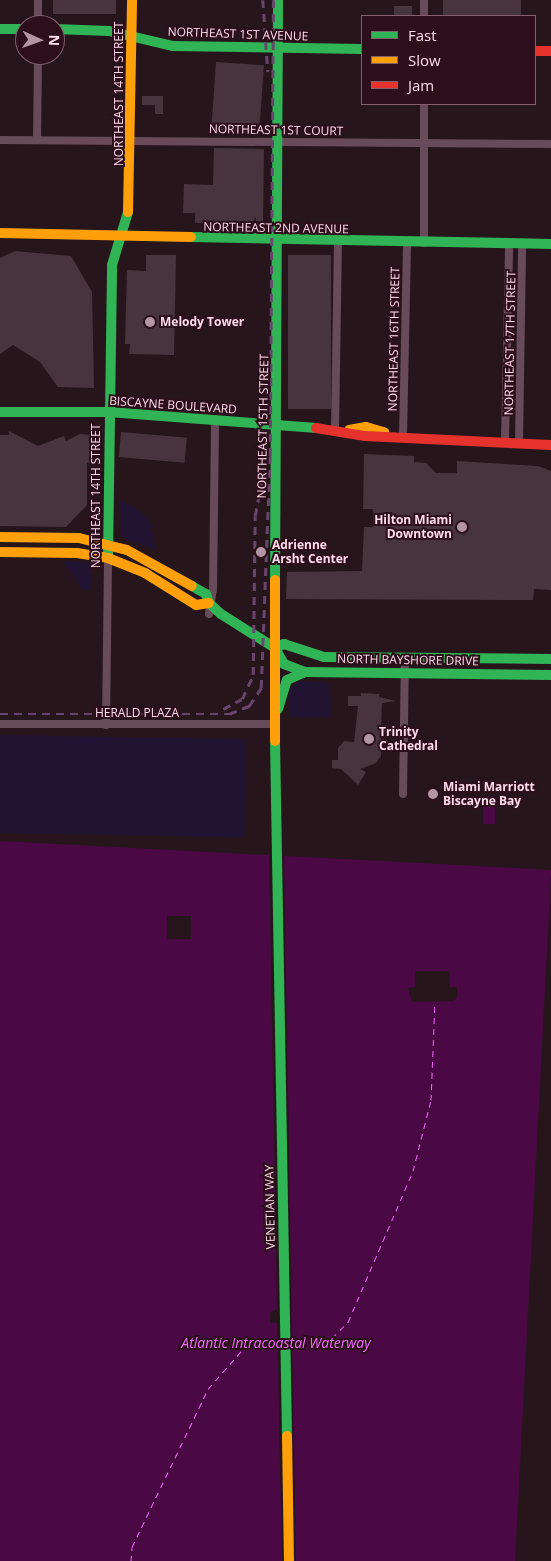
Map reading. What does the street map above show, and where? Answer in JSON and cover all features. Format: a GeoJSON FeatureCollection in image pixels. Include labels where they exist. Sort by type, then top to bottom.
{"type":"FeatureCollection","features":[{"type":"Feature","properties":{"kind":"main road","name":"NORTHEAST 14TH STREET"},"geometry":{"type":"LineString","coordinates":[[108,558],[112,265],[122,238],[130,205],[132,0]]}},
{"type":"Feature","properties":{"kind":"main road","name":"NORTHEAST 15TH STREET"},"geometry":{"type":"LineString","coordinates":[[276,852],[274,724],[275,425],[280,143],[278,0]]}},
{"type":"Feature","properties":{"kind":"main road"},"geometry":{"type":"LineString","coordinates":[[0,29],[15,29]]}},
{"type":"Feature","properties":{"kind":"main road","name":"NORTHEAST 1ST AVENUE"},"geometry":{"type":"LineString","coordinates":[[65,29],[109,31],[173,46],[361,49]]}},
{"type":"Feature","properties":{"kind":"main road"},"geometry":{"type":"LineString","coordinates":[[536,51],[551,51]]}},
{"type":"Feature","properties":{"kind":"main road","name":"NORTHEAST 2ND AVENUE"},"geometry":{"type":"LineString","coordinates":[[0,233],[122,238],[424,244],[551,244]]}},
{"type":"Feature","properties":{"kind":"main road","name":"BISCAYNE BOULEVARD"},"geometry":{"type":"LineString","coordinates":[[0,412],[109,412],[340,430],[365,436],[400,435],[551,445]]}},
{"type":"Feature","properties":{"kind":"main road","name":"NORTH BAYSHORE DRIVE"},"geometry":{"type":"LineString","coordinates":[[0,537],[79,538],[109,544],[165,569],[206,594],[209,603],[275,648],[284,664],[305,672],[548,675]]}},
{"type":"Feature","properties":{"kind":"main road","name":"NORTH BAYSHORE DRIVE"},"geometry":{"type":"LineString","coordinates":[[0,552],[108,558],[146,573],[196,605],[209,603]]}},
{"type":"Feature","properties":{"kind":"main road","name":"NORTH BAYSHORE DRIVE"},"geometry":{"type":"LineString","coordinates":[[275,648],[284,644],[312,656],[551,660]]}},
{"type":"Feature","properties":{"kind":"main road"},"geometry":{"type":"LineString","coordinates":[[486,674],[490,668],[513,665],[523,659],[548,675]]}},
{"type":"Feature","properties":{"kind":"main road"},"geometry":{"type":"LineString","coordinates":[[274,724],[287,680],[305,672]]}},
{"type":"Feature","properties":{"kind":"main road","name":"VENETIAN WAY"},"geometry":{"type":"LineString","coordinates":[[276,852],[288,1561]]}},
{"type":"Feature","properties":{"kind":"street"},"geometry":{"type":"LineString","coordinates":[[38,0],[38,15]]}},
{"type":"Feature","properties":{"kind":"street"},"geometry":{"type":"LineString","coordinates":[[424,0],[424,15]]}},
{"type":"Feature","properties":{"kind":"street"},"geometry":{"type":"LineString","coordinates":[[37,140],[38,65]]}},
{"type":"Feature","properties":{"kind":"street"},"geometry":{"type":"LineString","coordinates":[[424,105],[424,244]]}},
{"type":"Feature","properties":{"kind":"street","name":"NORTHEAST 1ST COURT"},"geometry":{"type":"LineString","coordinates":[[0,140],[261,139],[280,143],[551,144]]}},
{"type":"Feature","properties":{"kind":"street"},"geometry":{"type":"LineString","coordinates":[[338,242],[340,430]]}},
{"type":"Feature","properties":{"kind":"street","name":"NORTHEAST 16TH STREET"},"geometry":{"type":"LineString","coordinates":[[400,435],[407,243]]}},
{"type":"Feature","properties":{"kind":"street","name":"NORTHEAST 17TH STREET"},"geometry":{"type":"LineString","coordinates":[[505,442],[509,244]]}},
{"type":"Feature","properties":{"kind":"street","name":"NORTHEAST 17TH STREET"},"geometry":{"type":"LineString","coordinates":[[520,443],[522,244]]}},
{"type":"Feature","properties":{"kind":"street"},"geometry":{"type":"LineString","coordinates":[[209,614],[209,603],[213,590],[216,420]]}},
{"type":"Feature","properties":{"kind":"street"},"geometry":{"type":"LineString","coordinates":[[25,537],[25,552]]}},
{"type":"Feature","properties":{"kind":"street","name":"NORTHEAST 14TH STREET"},"geometry":{"type":"LineString","coordinates":[[106,724],[108,558]]}},
{"type":"Feature","properties":{"kind":"street"},"geometry":{"type":"LineString","coordinates":[[403,794],[405,658]]}},
{"type":"Feature","properties":{"kind":"street","name":"HERALD PLAZA"},"geometry":{"type":"LineString","coordinates":[[0,724],[274,724]]}},
{"type":"Feature","properties":{"kind":"shaded area"},"geometry":{"type":"Polygon","coordinates":[[[120,500],[139,510],[150,522],[156,550],[121,537],[120,500]]]}},
{"type":"Feature","properties":{"kind":"shaded area"},"geometry":{"type":"Polygon","coordinates":[[[63,561],[92,563],[92,590],[82,589],[63,561]]]}},
{"type":"Feature","properties":{"kind":"shaded area"},"geometry":{"type":"Polygon","coordinates":[[[299,681],[330,683],[331,717],[290,717],[290,688],[299,681]]]}},
{"type":"Feature","properties":{"kind":"shaded area"},"geometry":{"type":"Polygon","coordinates":[[[0,735],[246,739],[244,837],[0,833],[0,735]]]}},
{"type":"Feature","properties":{"kind":"water"},"geometry":{"type":"Polygon","coordinates":[[[483,796],[495,796],[495,824],[483,824],[483,796]]]}},
{"type":"Feature","properties":{"kind":"water","name":"Atlantic Intracoastal Waterway"},"geometry":{"type":"Polygon","coordinates":[[[0,841],[551,870],[515,1561],[0,1561],[0,841]]]}},
{"type":"Feature","properties":{"kind":"pier"},"geometry":{"type":"Polygon","coordinates":[[[269,852],[284,853],[296,1561],[282,1561],[277,1323],[270,1323],[270,1313],[277,1309],[269,852]]]}},
{"type":"Feature","properties":{"kind":"pier"},"geometry":{"type":"Polygon","coordinates":[[[167,916],[191,916],[191,939],[167,939],[167,916]]]}},
{"type":"Feature","properties":{"kind":"pier"},"geometry":{"type":"Polygon","coordinates":[[[415,971],[449,971],[450,987],[457,987],[457,998],[453,1001],[412,1002],[408,988],[415,987],[415,971]]]}},
{"type":"Feature","properties":{"kind":"building"},"geometry":{"type":"Polygon","coordinates":[[[53,0],[116,0],[116,14],[53,14],[53,0]]]}},
{"type":"Feature","properties":{"kind":"building"},"geometry":{"type":"Polygon","coordinates":[[[443,0],[521,0],[521,15],[443,15],[443,0]]]}},
{"type":"Feature","properties":{"kind":"building"},"geometry":{"type":"Polygon","coordinates":[[[394,6],[412,6],[412,15],[394,15],[394,6]]]}},
{"type":"Feature","properties":{"kind":"building"},"geometry":{"type":"Polygon","coordinates":[[[216,62],[264,65],[259,135],[211,132],[216,62]]]}},
{"type":"Feature","properties":{"kind":"building"},"geometry":{"type":"Polygon","coordinates":[[[142,96],[163,96],[163,114],[155,114],[155,105],[142,105],[142,96]]]}},
{"type":"Feature","properties":{"kind":"building"},"geometry":{"type":"Polygon","coordinates":[[[214,148],[264,149],[263,221],[195,223],[195,213],[183,213],[184,184],[213,185],[214,148]]]}},
{"type":"Feature","properties":{"kind":"building"},"geometry":{"type":"Polygon","coordinates":[[[15,251],[71,256],[92,292],[94,388],[58,387],[40,362],[13,345],[0,354],[0,258],[15,251]]]}},
{"type":"Feature","properties":{"kind":"building","name":"Melody Tower"},"geometry":{"type":"Polygon","coordinates":[[[146,255],[176,255],[174,355],[129,354],[130,344],[125,344],[127,270],[146,271],[146,255]]]}},
{"type":"Feature","properties":{"kind":"building"},"geometry":{"type":"Polygon","coordinates":[[[288,255],[331,255],[331,409],[288,409],[288,255]]]}},
{"type":"Feature","properties":{"kind":"building"},"geometry":{"type":"Polygon","coordinates":[[[9,431],[38,446],[64,436],[66,441],[80,434],[93,435],[93,463],[87,463],[87,505],[66,527],[0,526],[0,435],[9,435],[9,431]]]}},
{"type":"Feature","properties":{"kind":"building"},"geometry":{"type":"Polygon","coordinates":[[[121,432],[187,438],[185,463],[119,457],[121,432]]]}},
{"type":"Feature","properties":{"kind":"building","name":"Hilton Miami Downtown"},"geometry":{"type":"Polygon","coordinates":[[[364,454],[414,456],[414,462],[426,463],[436,473],[457,473],[457,461],[538,466],[551,471],[551,590],[534,589],[533,600],[286,599],[287,572],[362,571],[364,527],[373,527],[373,509],[363,509],[364,454]]]}},
{"type":"Feature","properties":{"kind":"building","name":"Trinity Cathedral"},"geometry":{"type":"Polygon","coordinates":[[[361,693],[379,694],[379,697],[396,701],[382,703],[381,730],[387,730],[387,737],[381,737],[381,756],[376,763],[360,769],[366,772],[358,785],[341,769],[332,768],[332,760],[338,760],[338,748],[344,741],[354,742],[358,706],[348,706],[348,696],[361,696],[361,693]]]}},
{"type":"Feature","properties":{"kind":"ferry route"},"geometry":{"type":"LineString","coordinates":[[289,1343],[332,1338],[348,1322],[413,1171],[431,1100],[435,1002]]}},
{"type":"Feature","properties":{"kind":"ferry route"},"geometry":{"type":"LineString","coordinates":[[131,1561],[132,1547],[208,1389],[244,1348],[280,1344]]}},
{"type":"Feature","properties":{"kind":"railway"},"geometry":{"type":"LineString","coordinates":[[263,0],[268,72]]}},
{"type":"Feature","properties":{"kind":"railway"},"geometry":{"type":"LineString","coordinates":[[0,714],[229,714],[249,706],[261,688],[270,456],[273,0]]}},
{"type":"Feature","properties":{"kind":"railway"},"geometry":{"type":"LineString","coordinates":[[223,709],[242,699],[253,675],[255,516],[264,469]]}},
{"type":"Feature","properties":{"kind":"traffic: fast"},"geometry":{"type":"LineString","coordinates":[[275,580],[278,0]]}},
{"type":"Feature","properties":{"kind":"traffic: fast"},"geometry":{"type":"LineString","coordinates":[[0,29],[15,29]]}},
{"type":"Feature","properties":{"kind":"traffic: fast"},"geometry":{"type":"LineString","coordinates":[[65,29],[109,31],[173,46],[361,49]]}},
{"type":"Feature","properties":{"kind":"traffic: fast"},"geometry":{"type":"LineString","coordinates":[[108,558],[112,265],[128,212]]}},
{"type":"Feature","properties":{"kind":"traffic: fast"},"geometry":{"type":"LineString","coordinates":[[191,237],[551,244]]}},
{"type":"Feature","properties":{"kind":"traffic: fast"},"geometry":{"type":"LineString","coordinates":[[0,412],[109,412],[316,428]]}},
{"type":"Feature","properties":{"kind":"traffic: fast"},"geometry":{"type":"LineString","coordinates":[[192,586],[206,594],[209,603],[221,614],[275,648],[284,664],[305,672],[551,675]]}},
{"type":"Feature","properties":{"kind":"traffic: fast"},"geometry":{"type":"LineString","coordinates":[[275,648],[284,644],[324,657],[551,659]]}},
{"type":"Feature","properties":{"kind":"traffic: fast"},"geometry":{"type":"LineString","coordinates":[[278,709],[287,680],[305,672]]}},
{"type":"Feature","properties":{"kind":"traffic: fast"},"geometry":{"type":"LineString","coordinates":[[275,741],[287,1436]]}},
{"type":"Feature","properties":{"kind":"traffic: slow"},"geometry":{"type":"LineString","coordinates":[[128,212],[132,0]]}},
{"type":"Feature","properties":{"kind":"traffic: slow"},"geometry":{"type":"LineString","coordinates":[[0,233],[191,237]]}},
{"type":"Feature","properties":{"kind":"traffic: slow"},"geometry":{"type":"LineString","coordinates":[[349,430],[366,427],[384,432]]}},
{"type":"Feature","properties":{"kind":"traffic: slow"},"geometry":{"type":"LineString","coordinates":[[0,537],[79,538],[127,550],[192,586]]}},
{"type":"Feature","properties":{"kind":"traffic: slow"},"geometry":{"type":"LineString","coordinates":[[0,552],[77,553],[108,558],[145,573],[196,605],[209,603]]}},
{"type":"Feature","properties":{"kind":"traffic: slow"},"geometry":{"type":"LineString","coordinates":[[275,580],[275,741]]}},
{"type":"Feature","properties":{"kind":"traffic: slow"},"geometry":{"type":"LineString","coordinates":[[287,1436],[289,1561]]}},
{"type":"Feature","properties":{"kind":"traffic: jam"},"geometry":{"type":"LineString","coordinates":[[536,51],[551,51]]}},
{"type":"Feature","properties":{"kind":"traffic: jam"},"geometry":{"type":"LineString","coordinates":[[316,428],[365,436],[551,445]]}},
{"type":"Feature","properties":{"kind":"place","name":"Melody Tower"},"geometry":{"type":"Point","coordinates":[150,322]}},
{"type":"Feature","properties":{"kind":"place","name":"Hilton Miami Downtown"},"geometry":{"type":"Point","coordinates":[462,527]}},
{"type":"Feature","properties":{"kind":"place","name":"Adrienne Arsht Center"},"geometry":{"type":"Point","coordinates":[261,552]}},
{"type":"Feature","properties":{"kind":"place","name":"Trinity Cathedral"},"geometry":{"type":"Point","coordinates":[369,739]}},
{"type":"Feature","properties":{"kind":"place","name":"Miami Marriott Biscayne Bay"},"geometry":{"type":"Point","coordinates":[433,794]}}]}
